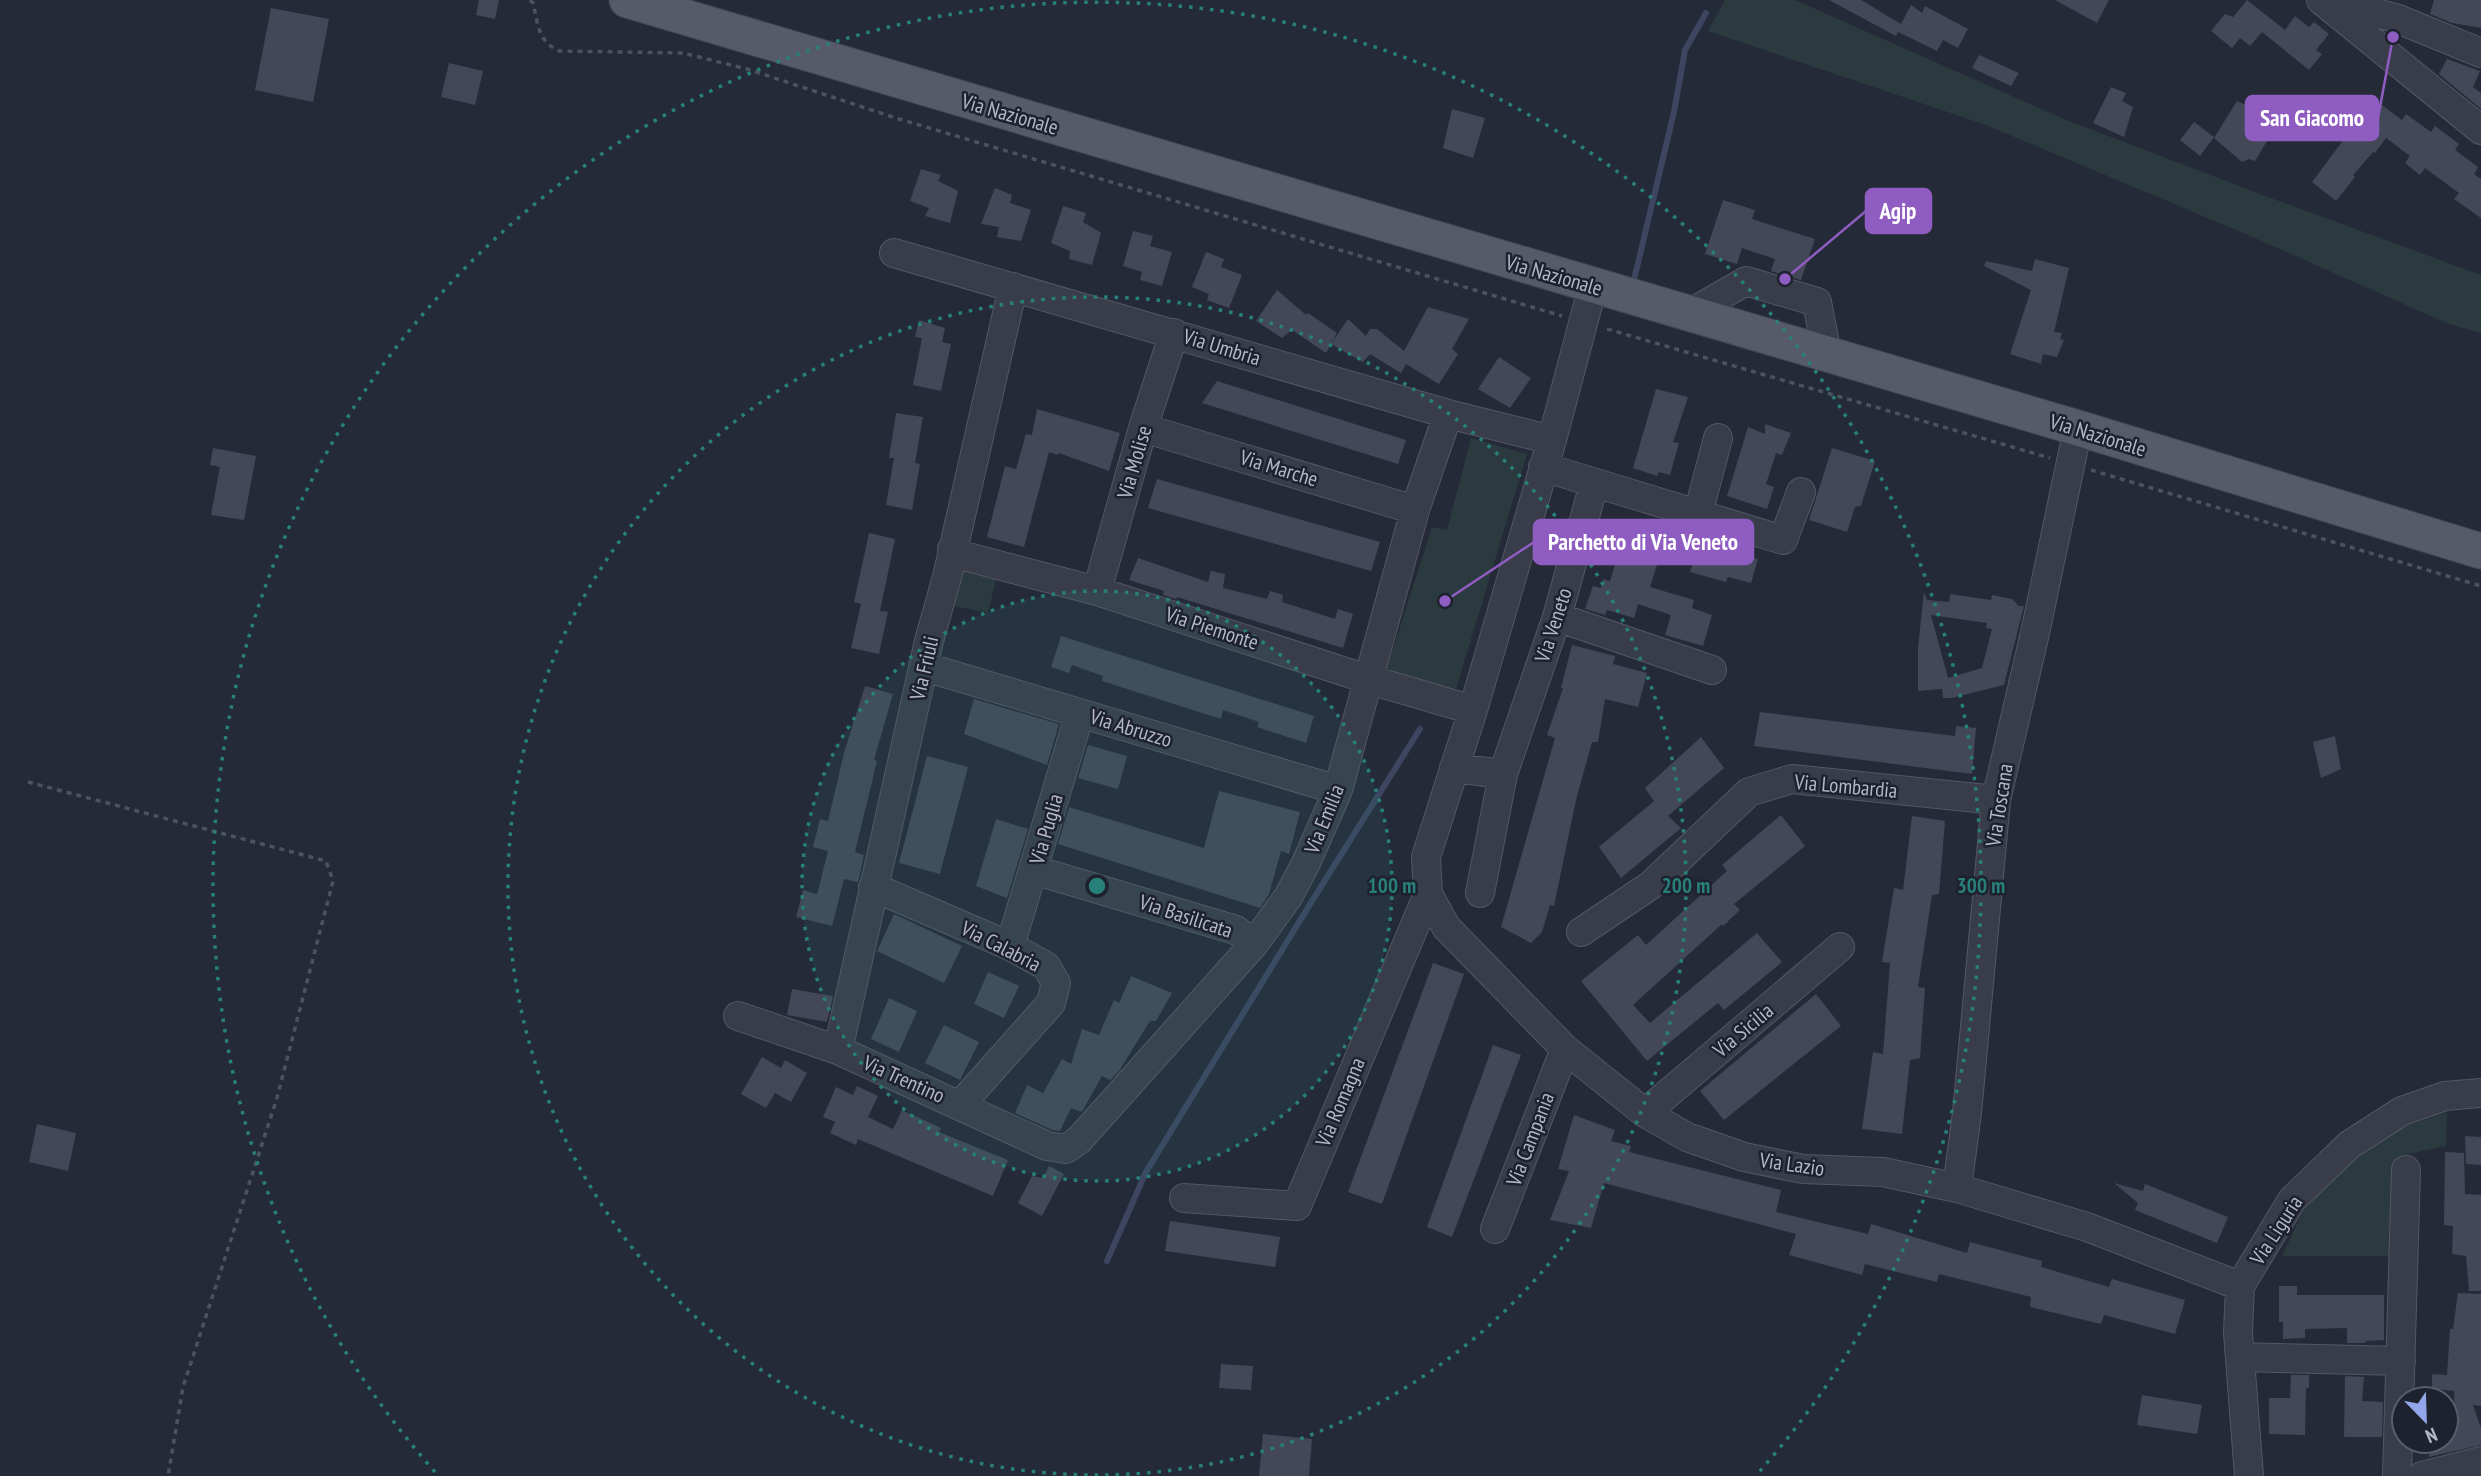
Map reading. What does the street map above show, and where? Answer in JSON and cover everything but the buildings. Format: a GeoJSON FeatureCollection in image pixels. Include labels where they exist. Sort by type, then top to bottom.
{"type":"FeatureCollection","features":[{"type":"Feature","properties":{"kind":"main road","name":"Via Nazionale"},"geometry":{"type":"LineString","coordinates":[[627,0],[2078,428],[2481,551]]}},
{"type":"Feature","properties":{"kind":"street"},"geometry":{"type":"LineString","coordinates":[[2321,0],[2481,130]]}},
{"type":"Feature","properties":{"kind":"street"},"geometry":{"type":"LineString","coordinates":[[2331,0],[2401,9],[2481,53]]}},
{"type":"Feature","properties":{"kind":"street"},"geometry":{"type":"LineString","coordinates":[[2379,47],[2401,9]]}},
{"type":"Feature","properties":{"kind":"street","name":"Via Umbria"},"geometry":{"type":"LineString","coordinates":[[894,253],[1448,414],[1552,440]]}},
{"type":"Feature","properties":{"kind":"street"},"geometry":{"type":"LineString","coordinates":[[1689,314],[1745,281],[1817,302],[1827,355]]}},
{"type":"Feature","properties":{"kind":"street"},"geometry":{"type":"LineString","coordinates":[[1428,894],[1426,857],[1473,710],[1552,440],[1593,286]]}},
{"type":"Feature","properties":{"kind":"street","name":"Via Friuli"},"geometry":{"type":"LineString","coordinates":[[838,1050],[873,887],[1013,287]]}},
{"type":"Feature","properties":{"kind":"street","name":"Via Molise"},"geometry":{"type":"LineString","coordinates":[[1097,591],[1143,428],[1174,333]]}},
{"type":"Feature","properties":{"kind":"street","name":"Via Emilia"},"geometry":{"type":"LineString","coordinates":[[1066,1149],[1079,1140],[1254,944],[1288,897],[1338,790],[1415,510],[1448,414]]}},
{"type":"Feature","properties":{"kind":"street","name":"Via Marche"},"geometry":{"type":"LineString","coordinates":[[1143,428],[1415,510]]}},
{"type":"Feature","properties":{"kind":"street","name":"Via Toscana"},"geometry":{"type":"LineString","coordinates":[[1957,1188],[1967,1113],[1996,800],[2035,633],[2078,428]]}},
{"type":"Feature","properties":{"kind":"street"},"geometry":{"type":"LineString","coordinates":[[1698,514],[1718,438]]}},
{"type":"Feature","properties":{"kind":"street"},"geometry":{"type":"LineString","coordinates":[[1544,467],[1783,540],[1801,492]]}},
{"type":"Feature","properties":{"kind":"street","name":"Via Veneto"},"geometry":{"type":"LineString","coordinates":[[1480,892],[1503,774],[1557,618],[1594,484]]}},
{"type":"Feature","properties":{"kind":"street","name":"Via Piemonte"},"geometry":{"type":"LineString","coordinates":[[952,549],[964,556],[1097,591],[1367,679],[1473,710]]}},
{"type":"Feature","properties":{"kind":"street"},"geometry":{"type":"LineString","coordinates":[[1557,618],[1712,670]]}},
{"type":"Feature","properties":{"kind":"street","name":"Via Abruzzo"},"geometry":{"type":"LineString","coordinates":[[925,667],[1338,790]]}},
{"type":"Feature","properties":{"kind":"street","name":"Via Puglia"},"geometry":{"type":"LineString","coordinates":[[1010,946],[1080,713]]}},
{"type":"Feature","properties":{"kind":"street"},"geometry":{"type":"LineString","coordinates":[[1454,768],[1503,774]]}},
{"type":"Feature","properties":{"kind":"street","name":"Via Lombardia"},"geometry":{"type":"LineString","coordinates":[[1581,932],[1651,885],[1749,792],[1771,785],[1792,779],[1996,800]]}},
{"type":"Feature","properties":{"kind":"street","name":"Via Basilicata"},"geometry":{"type":"LineString","coordinates":[[1034,870],[1236,930],[1254,944]]}},
{"type":"Feature","properties":{"kind":"street","name":"Via Calabria"},"geometry":{"type":"LineString","coordinates":[[873,887],[1010,946],[1046,966],[1056,983],[1051,1003],[961,1104]]}},
{"type":"Feature","properties":{"kind":"street","name":"Via Lazio"},"geometry":{"type":"LineString","coordinates":[[1428,894],[1446,927],[1565,1049],[1645,1113],[1687,1137],[1744,1157],[1803,1169],[1883,1172],[1957,1188],[2087,1227],[2240,1286]]}},
{"type":"Feature","properties":{"kind":"street","name":"Via Romagna"},"geometry":{"type":"LineString","coordinates":[[1184,1198],[1297,1206],[1428,894]]}},
{"type":"Feature","properties":{"kind":"street","name":"Via Sicilia"},"geometry":{"type":"LineString","coordinates":[[1645,1113],[1840,947]]}},
{"type":"Feature","properties":{"kind":"street","name":"Via Trentino"},"geometry":{"type":"LineString","coordinates":[[738,1016],[838,1050],[961,1104],[1047,1146],[1066,1149]]}},
{"type":"Feature","properties":{"kind":"street","name":"Via Campania"},"geometry":{"type":"LineString","coordinates":[[1495,1229],[1565,1049]]}},
{"type":"Feature","properties":{"kind":"street","name":"Via Liguria"},"geometry":{"type":"LineString","coordinates":[[2249,1476],[2239,1357],[2240,1286],[2292,1200],[2349,1145],[2402,1111],[2445,1096],[2481,1093]]}},
{"type":"Feature","properties":{"kind":"street"},"geometry":{"type":"LineString","coordinates":[[2397,1476],[2406,1170]]}},
{"type":"Feature","properties":{"kind":"street"},"geometry":{"type":"LineString","coordinates":[[2239,1357],[2400,1361]]}},
{"type":"Feature","properties":{"kind":"street"},"geometry":{"type":"LineString","coordinates":[[2423,1476],[2481,1461]]}},
{"type":"Feature","properties":{"kind":"path"},"geometry":{"type":"LineString","coordinates":[[530,0],[541,36],[549,46],[559,51],[683,53],[747,69],[899,119],[2481,586]]}},
{"type":"Feature","properties":{"kind":"path"},"geometry":{"type":"LineString","coordinates":[[28,782],[326,861],[333,881],[277,1098],[183,1387],[168,1476]]}},
{"type":"Feature","properties":{"kind":"shaded area"},"geometry":{"type":"Polygon","coordinates":[[[1725,0],[1795,0],[2064,119],[2481,275],[2481,333],[2449,324],[2248,235],[1986,125],[1708,31],[1725,0]]]}},
{"type":"Feature","properties":{"kind":"shaded area"},"geometry":{"type":"Polygon","coordinates":[[[1471,438],[1527,454],[1456,689],[1386,671],[1432,527],[1447,530],[1471,438]]]}},
{"type":"Feature","properties":{"kind":"shaded area"},"geometry":{"type":"Polygon","coordinates":[[[958,565],[997,576],[988,613],[948,605],[958,565]]]}},
{"type":"Feature","properties":{"kind":"shaded area"},"geometry":{"type":"Polygon","coordinates":[[[2447,1112],[2446,1146],[2399,1156],[2396,1256],[2282,1256],[2303,1211],[2345,1166],[2398,1129],[2447,1112]]]}},
{"type":"Feature","properties":{"kind":"waterway"},"geometry":{"type":"LineString","coordinates":[[1633,284],[1674,112],[1685,50],[1706,13]]}},
{"type":"Feature","properties":{"kind":"waterway"},"geometry":{"type":"LineString","coordinates":[[1107,1261],[1146,1172],[1420,729]]}},
{"type":"Feature","properties":{"kind":"place","name":"San Giacomo"},"geometry":{"type":"Point","coordinates":[2393,37]}},
{"type":"Feature","properties":{"kind":"place","name":"Agip"},"geometry":{"type":"Point","coordinates":[1785,279]}},
{"type":"Feature","properties":{"kind":"place","name":"Parchetto di Via Veneto"},"geometry":{"type":"Point","coordinates":[1445,601]}}]}
